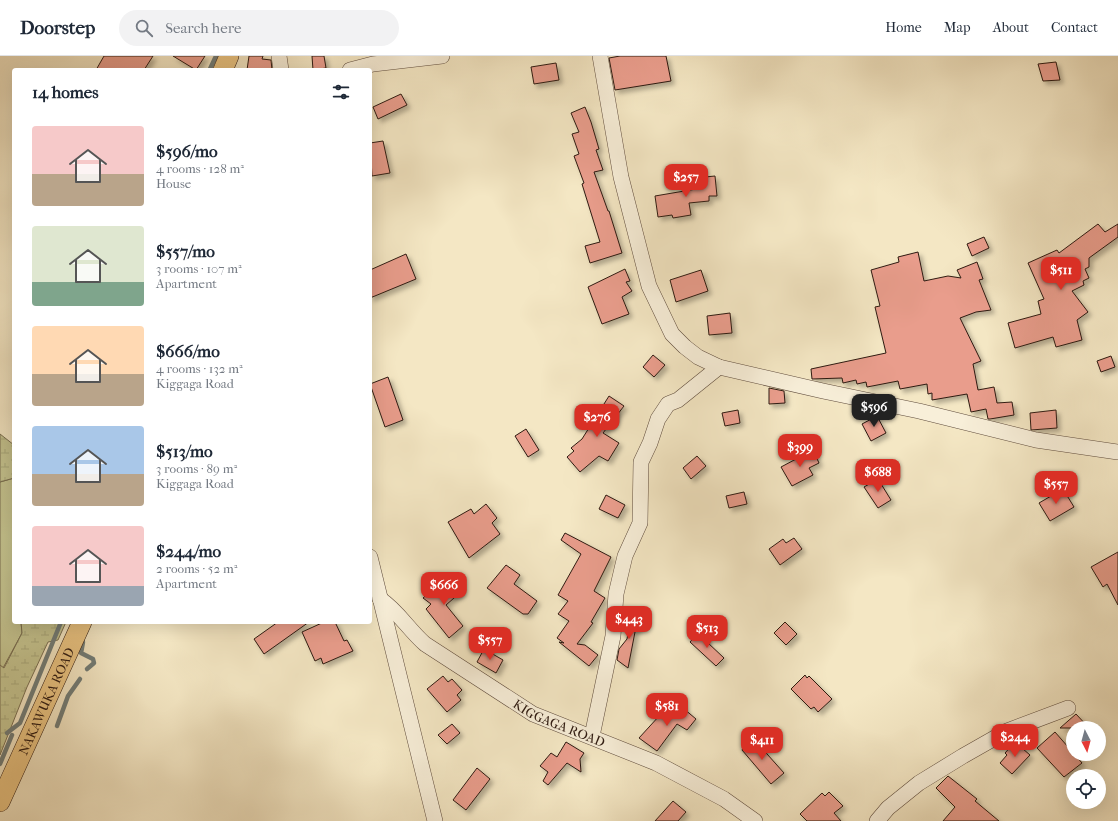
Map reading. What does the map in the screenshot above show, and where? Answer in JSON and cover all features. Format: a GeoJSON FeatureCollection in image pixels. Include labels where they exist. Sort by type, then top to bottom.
{"type":"FeatureCollection","features":[{"type":"Feature","properties":{"kind":"main road"},"geometry":{"type":"LineString","coordinates":[[224,68],[229,56]]}},
{"type":"Feature","properties":{"kind":"main road","name":"NAKAWUKA ROAD"},"geometry":{"type":"LineString","coordinates":[[0,802],[81,624]]}},
{"type":"Feature","properties":{"kind":"street"},"geometry":{"type":"LineString","coordinates":[[279,56],[281,68]]}},
{"type":"Feature","properties":{"kind":"street"},"geometry":{"type":"LineString","coordinates":[[358,68],[373,64],[442,56]]}},
{"type":"Feature","properties":{"kind":"street"},"geometry":{"type":"LineString","coordinates":[[600,56],[621,177],[649,286],[672,334],[698,357],[719,367],[919,411],[1036,440],[1118,452]]}},
{"type":"Feature","properties":{"kind":"street"},"geometry":{"type":"LineString","coordinates":[[592,736],[613,636],[616,594],[625,556],[640,523],[641,462],[650,444],[658,419],[668,404],[678,400],[719,367]]}},
{"type":"Feature","properties":{"kind":"street"},"geometry":{"type":"LineString","coordinates":[[372,566],[436,821]]}},
{"type":"Feature","properties":{"kind":"street","name":"KIGGAGA ROAD"},"geometry":{"type":"LineString","coordinates":[[380,599],[392,608],[414,634],[425,644],[533,714],[571,730],[592,736],[656,763],[724,799],[755,821]]}},
{"type":"Feature","properties":{"kind":"street"},"geometry":{"type":"LineString","coordinates":[[877,821],[888,808],[919,782],[1007,731],[1068,708]]}},
{"type":"Feature","properties":{"kind":"green space"},"geometry":{"type":"Polygon","coordinates":[[[0,434],[12,443],[12,479],[0,482],[0,434]]]}},
{"type":"Feature","properties":{"kind":"green space"},"geometry":{"type":"Polygon","coordinates":[[[12,479],[12,624],[21,624],[22,633],[3,668],[0,665],[0,482],[12,479]]]}},
{"type":"Feature","properties":{"kind":"green space"},"geometry":{"type":"Polygon","coordinates":[[[21,624],[65,624],[58,640],[48,642],[27,687],[0,755],[0,665],[4,668],[22,633],[21,624]]]}},
{"type":"Feature","properties":{"kind":"building"},"geometry":{"type":"Polygon","coordinates":[[[104,56],[153,56],[145,68],[97,68],[104,56]]]}},
{"type":"Feature","properties":{"kind":"building"},"geometry":{"type":"Polygon","coordinates":[[[173,56],[205,56],[197,68],[193,68],[173,56]]]}},
{"type":"Feature","properties":{"kind":"building"},"geometry":{"type":"Polygon","coordinates":[[[249,56],[263,56],[262,59],[271,60],[272,68],[247,68],[249,56]]]}},
{"type":"Feature","properties":{"kind":"building"},"geometry":{"type":"Polygon","coordinates":[[[312,56],[324,56],[326,68],[313,68],[312,56]]]}},
{"type":"Feature","properties":{"kind":"building"},"geometry":{"type":"Polygon","coordinates":[[[620,56],[666,56],[671,81],[615,90],[609,58],[620,56]]]}},
{"type":"Feature","properties":{"kind":"building"},"geometry":{"type":"Polygon","coordinates":[[[1056,62],[1060,80],[1043,81],[1038,64],[1056,62]]]}},
{"type":"Feature","properties":{"kind":"building"},"geometry":{"type":"Polygon","coordinates":[[[556,63],[559,80],[534,84],[531,67],[556,63]]]}},
{"type":"Feature","properties":{"kind":"building"},"geometry":{"type":"Polygon","coordinates":[[[401,94],[407,105],[378,119],[373,107],[401,94]]]}},
{"type":"Feature","properties":{"kind":"building"},"geometry":{"type":"Polygon","coordinates":[[[585,107],[599,149],[596,150],[603,170],[594,172],[609,211],[622,253],[590,263],[585,246],[600,242],[582,184],[584,183],[574,156],[579,154],[572,134],[579,132],[571,113],[585,107]]]}},
{"type":"Feature","properties":{"kind":"building"},"geometry":{"type":"Polygon","coordinates":[[[383,141],[390,173],[372,176],[372,143],[383,141]]]}},
{"type":"Feature","properties":{"kind":"building"},"geometry":{"type":"Polygon","coordinates":[[[715,176],[717,196],[709,196],[709,201],[689,203],[691,215],[673,218],[672,215],[658,217],[655,196],[696,189],[695,178],[715,176]]]}},
{"type":"Feature","properties":{"kind":"building"},"geometry":{"type":"Polygon","coordinates":[[[1098,224],[1105,232],[1118,224],[1118,237],[1089,258],[1089,267],[1085,269],[1089,278],[1083,281],[1084,285],[1072,291],[1088,312],[1077,320],[1082,340],[1056,347],[1053,337],[1015,348],[1008,323],[1041,314],[1038,301],[1044,299],[1028,263],[1057,250],[1059,253],[1098,224]]]}},
{"type":"Feature","properties":{"kind":"building"},"geometry":{"type":"Polygon","coordinates":[[[984,237],[989,248],[972,256],[967,244],[984,237]]]}},
{"type":"Feature","properties":{"kind":"building"},"geometry":{"type":"Polygon","coordinates":[[[918,252],[924,281],[948,276],[961,278],[957,270],[977,262],[983,279],[979,280],[991,310],[976,312],[960,318],[981,361],[973,364],[978,390],[994,387],[997,403],[1012,402],[1014,415],[988,419],[986,409],[971,412],[967,394],[932,400],[932,393],[928,394],[927,384],[900,389],[898,381],[867,387],[866,382],[857,384],[856,380],[843,383],[842,378],[812,379],[811,369],[886,353],[875,307],[880,306],[871,270],[899,262],[898,257],[918,252]]]}},
{"type":"Feature","properties":{"kind":"building"},"geometry":{"type":"Polygon","coordinates":[[[406,254],[416,279],[372,297],[372,269],[406,254]]]}},
{"type":"Feature","properties":{"kind":"building"},"geometry":{"type":"Polygon","coordinates":[[[625,269],[630,281],[626,282],[632,291],[622,297],[629,314],[602,324],[588,287],[625,269]]]}},
{"type":"Feature","properties":{"kind":"building"},"geometry":{"type":"Polygon","coordinates":[[[701,270],[708,291],[676,302],[670,280],[701,270]]]}},
{"type":"Feature","properties":{"kind":"building"},"geometry":{"type":"Polygon","coordinates":[[[730,313],[732,333],[709,335],[707,316],[730,313]]]}},
{"type":"Feature","properties":{"kind":"building"},"geometry":{"type":"Polygon","coordinates":[[[653,355],[665,365],[654,377],[643,367],[653,355]]]}},
{"type":"Feature","properties":{"kind":"building"},"geometry":{"type":"Polygon","coordinates":[[[1111,356],[1115,367],[1101,372],[1097,361],[1111,356]]]}},
{"type":"Feature","properties":{"kind":"building"},"geometry":{"type":"Polygon","coordinates":[[[388,377],[403,420],[385,427],[372,390],[372,383],[388,377]]]}},
{"type":"Feature","properties":{"kind":"building"},"geometry":{"type":"Polygon","coordinates":[[[769,388],[784,391],[785,403],[769,404],[769,388]]]}},
{"type":"Feature","properties":{"kind":"building"},"geometry":{"type":"Polygon","coordinates":[[[609,396],[624,406],[603,433],[619,443],[608,461],[599,456],[580,472],[567,457],[574,451],[571,448],[582,439],[609,396]]]}},
{"type":"Feature","properties":{"kind":"building"},"geometry":{"type":"Polygon","coordinates":[[[738,410],[740,423],[725,426],[722,413],[738,410]]]}},
{"type":"Feature","properties":{"kind":"building"},"geometry":{"type":"Polygon","coordinates":[[[1056,410],[1057,428],[1031,430],[1030,413],[1056,410]]]}},
{"type":"Feature","properties":{"kind":"building"},"geometry":{"type":"Polygon","coordinates":[[[877,416],[886,433],[871,441],[862,424],[877,416]]]}},
{"type":"Feature","properties":{"kind":"building"},"geometry":{"type":"Polygon","coordinates":[[[526,429],[539,450],[528,457],[515,436],[526,429]]]}},
{"type":"Feature","properties":{"kind":"building"},"geometry":{"type":"Polygon","coordinates":[[[813,450],[819,463],[809,468],[813,475],[792,486],[781,467],[813,450]]]}},
{"type":"Feature","properties":{"kind":"building"},"geometry":{"type":"Polygon","coordinates":[[[697,456],[706,466],[691,479],[683,468],[697,456]]]}},
{"type":"Feature","properties":{"kind":"building"},"geometry":{"type":"Polygon","coordinates":[[[878,479],[891,500],[878,508],[864,487],[878,479]]]}},
{"type":"Feature","properties":{"kind":"building"},"geometry":{"type":"Polygon","coordinates":[[[1063,489],[1074,507],[1050,521],[1039,503],[1063,489]]]}},
{"type":"Feature","properties":{"kind":"building"},"geometry":{"type":"Polygon","coordinates":[[[744,492],[747,504],[729,508],[726,496],[744,492]]]}},
{"type":"Feature","properties":{"kind":"building"},"geometry":{"type":"Polygon","coordinates":[[[606,495],[625,505],[618,518],[599,509],[606,495]]]}},
{"type":"Feature","properties":{"kind":"building"},"geometry":{"type":"Polygon","coordinates":[[[486,504],[497,518],[492,523],[500,534],[469,558],[448,522],[471,509],[474,514],[486,504]]]}},
{"type":"Feature","properties":{"kind":"building"},"geometry":{"type":"Polygon","coordinates":[[[565,533],[611,557],[594,591],[605,598],[591,622],[593,623],[577,644],[585,645],[598,655],[589,666],[559,642],[564,643],[557,638],[569,621],[558,614],[568,601],[558,595],[581,554],[561,540],[565,533]]]}},
{"type":"Feature","properties":{"kind":"building"},"geometry":{"type":"Polygon","coordinates":[[[794,538],[802,549],[780,565],[769,549],[783,539],[786,543],[794,538]]]}},
{"type":"Feature","properties":{"kind":"building"},"geometry":{"type":"Polygon","coordinates":[[[1118,552],[1118,605],[1107,584],[1103,587],[1091,567],[1118,552]]]}},
{"type":"Feature","properties":{"kind":"building"},"geometry":{"type":"Polygon","coordinates":[[[506,565],[520,575],[514,584],[537,601],[528,614],[523,614],[487,588],[506,565]]]}},
{"type":"Feature","properties":{"kind":"building"},"geometry":{"type":"Polygon","coordinates":[[[449,575],[462,591],[446,605],[463,626],[449,638],[426,609],[431,604],[423,598],[449,575]]]}},
{"type":"Feature","properties":{"kind":"building"},"geometry":{"type":"Polygon","coordinates":[[[632,610],[644,621],[635,632],[628,668],[617,660],[619,649],[627,639],[632,610]]]}},
{"type":"Feature","properties":{"kind":"building"},"geometry":{"type":"Polygon","coordinates":[[[785,622],[797,634],[786,645],[774,633],[785,622]]]}},
{"type":"Feature","properties":{"kind":"building"},"geometry":{"type":"Polygon","coordinates":[[[275,624],[306,624],[264,654],[254,639],[275,624]]]}},
{"type":"Feature","properties":{"kind":"building"},"geometry":{"type":"Polygon","coordinates":[[[320,624],[336,624],[344,641],[347,640],[353,651],[323,664],[321,658],[315,661],[302,632],[320,624]]]}},
{"type":"Feature","properties":{"kind":"building"},"geometry":{"type":"Polygon","coordinates":[[[699,632],[724,658],[716,666],[690,642],[699,632]]]}},
{"type":"Feature","properties":{"kind":"building"},"geometry":{"type":"Polygon","coordinates":[[[484,649],[503,660],[496,673],[477,662],[484,649]]]}},
{"type":"Feature","properties":{"kind":"building"},"geometry":{"type":"Polygon","coordinates":[[[805,675],[807,678],[809,676],[832,699],[818,712],[814,707],[811,709],[791,689],[805,675]]]}},
{"type":"Feature","properties":{"kind":"building"},"geometry":{"type":"Polygon","coordinates":[[[443,676],[448,682],[452,679],[462,690],[457,695],[461,700],[447,712],[427,689],[443,676]]]}},
{"type":"Feature","properties":{"kind":"building"},"geometry":{"type":"Polygon","coordinates":[[[677,703],[696,719],[687,730],[677,724],[657,751],[639,738],[660,715],[664,719],[677,703]]]}},
{"type":"Feature","properties":{"kind":"building"},"geometry":{"type":"Polygon","coordinates":[[[1076,714],[1082,721],[1068,721],[1076,714]]]}},
{"type":"Feature","properties":{"kind":"building"},"geometry":{"type":"Polygon","coordinates":[[[1066,723],[1066,728],[1060,728],[1066,723]]]}},
{"type":"Feature","properties":{"kind":"building"},"geometry":{"type":"Polygon","coordinates":[[[452,724],[460,733],[447,744],[438,735],[452,724]]]}},
{"type":"Feature","properties":{"kind":"building"},"geometry":{"type":"Polygon","coordinates":[[[1055,732],[1066,745],[1066,761],[1080,761],[1082,763],[1074,769],[1066,769],[1066,775],[1064,777],[1037,748],[1055,732]]]}},
{"type":"Feature","properties":{"kind":"building"},"geometry":{"type":"Polygon","coordinates":[[[751,736],[784,773],[771,784],[742,750],[751,736]]]}},
{"type":"Feature","properties":{"kind":"building"},"geometry":{"type":"Polygon","coordinates":[[[566,742],[584,753],[580,759],[581,772],[567,763],[548,785],[543,781],[548,772],[540,766],[551,753],[557,757],[566,742]]]}},
{"type":"Feature","properties":{"kind":"building"},"geometry":{"type":"Polygon","coordinates":[[[1015,742],[1030,755],[1012,774],[1000,763],[1007,755],[1005,753],[1015,742]]]}},
{"type":"Feature","properties":{"kind":"building"},"geometry":{"type":"Polygon","coordinates":[[[477,768],[490,779],[466,810],[453,800],[477,768]]]}},
{"type":"Feature","properties":{"kind":"building"},"geometry":{"type":"Polygon","coordinates":[[[948,776],[977,799],[975,801],[999,821],[943,821],[955,807],[936,788],[948,776]]]}},
{"type":"Feature","properties":{"kind":"building"},"geometry":{"type":"Polygon","coordinates":[[[829,792],[843,806],[834,813],[841,821],[807,821],[800,814],[822,793],[825,796],[829,792]]]}},
{"type":"Feature","properties":{"kind":"building"},"geometry":{"type":"Polygon","coordinates":[[[673,801],[686,812],[678,821],[655,821],[673,801]]]}},
{"type":"Feature","properties":{"kind":"waterway"},"geometry":{"type":"LineString","coordinates":[[210,68],[216,56]]}},
{"type":"Feature","properties":{"kind":"waterway"},"geometry":{"type":"LineString","coordinates":[[7,733],[20,723],[60,624]]}},
{"type":"Feature","properties":{"kind":"waterway"},"geometry":{"type":"LineString","coordinates":[[83,642],[81,653],[93,659],[94,663],[87,669]]}},
{"type":"Feature","properties":{"kind":"waterway"},"geometry":{"type":"LineString","coordinates":[[57,726],[68,696],[80,679]]}},
{"type":"Feature","properties":{"kind":"waterway"},"geometry":{"type":"LineString","coordinates":[[0,764],[12,735]]}}]}
